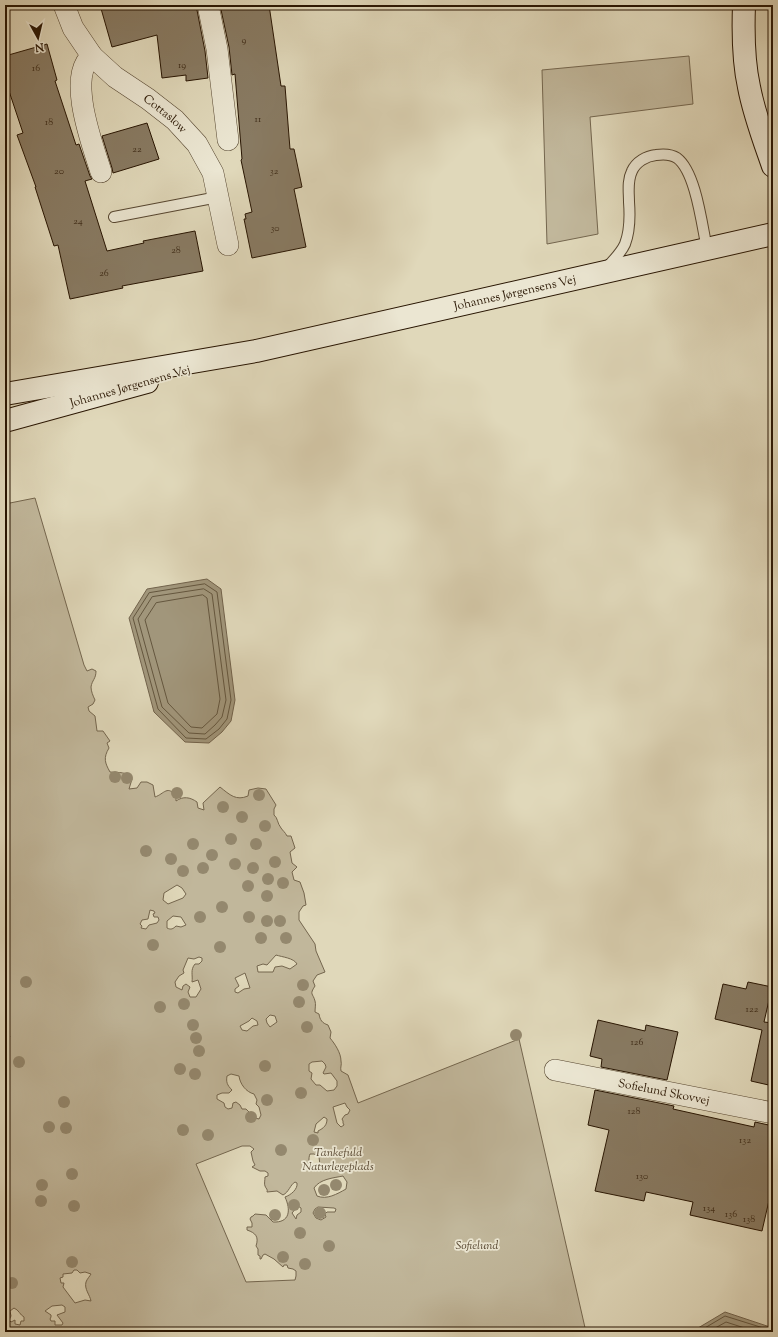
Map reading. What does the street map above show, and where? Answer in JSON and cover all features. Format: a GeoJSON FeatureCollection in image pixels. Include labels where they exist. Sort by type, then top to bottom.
{"type":"FeatureCollection","features":[{"type":"Feature","properties":{"kind":"street","name":"Cottaslow"},"geometry":{"type":"LineString","coordinates":[[64,5],[73,28],[92,56],[115,77],[148,99],[175,120],[197,144],[213,173],[228,245]]}},
{"type":"Feature","properties":{"kind":"street"},"geometry":{"type":"LineString","coordinates":[[208,5],[217,50],[228,140]]}},
{"type":"Feature","properties":{"kind":"street"},"geometry":{"type":"LineString","coordinates":[[744,5],[744,48],[749,88],[773,166]]}},
{"type":"Feature","properties":{"kind":"street"},"geometry":{"type":"LineString","coordinates":[[92,56],[86,63],[82,78],[81,97],[101,172]]}},
{"type":"Feature","properties":{"kind":"street","name":"Johannes Jørgensens Vej"},"geometry":{"type":"LineString","coordinates":[[5,421],[256,351],[773,234]]}},
{"type":"Feature","properties":{"kind":"street","name":"Johannes Jørgensens Vej"},"geometry":{"type":"LineString","coordinates":[[5,394],[256,351]]}},
{"type":"Feature","properties":{"kind":"street","name":"Sofielund Skovvej"},"geometry":{"type":"LineString","coordinates":[[555,1070],[773,1113]]}},
{"type":"Feature","properties":{"kind":"lane"},"geometry":{"type":"LineString","coordinates":[[603,273],[625,244],[629,214],[628,184],[632,171],[640,162],[651,156],[663,154],[676,157],[684,165],[690,176],[695,194],[707,249]]}},
{"type":"Feature","properties":{"kind":"lane"},"geometry":{"type":"LineString","coordinates":[[114,217],[218,197]]}},
{"type":"Feature","properties":{"kind":"green space"},"geometry":{"type":"Polygon","coordinates":[[[689,56],[693,104],[590,117],[598,234],[547,244],[542,70],[689,56]]]}},
{"type":"Feature","properties":{"kind":"green space"},"geometry":{"type":"Polygon","coordinates":[[[35,498],[84,665],[87,671],[92,669],[96,671],[91,687],[95,700],[93,704],[88,707],[89,711],[95,716],[97,731],[103,731],[110,741],[107,743],[109,748],[105,758],[110,772],[122,773],[130,776],[132,779],[129,789],[137,788],[141,782],[147,782],[153,785],[155,797],[168,790],[171,791],[176,797],[176,801],[181,798],[189,798],[197,802],[198,808],[204,810],[203,803],[220,787],[230,795],[240,798],[248,796],[249,790],[258,788],[266,789],[276,805],[274,815],[287,836],[291,836],[295,848],[290,852],[292,863],[297,867],[292,872],[294,880],[300,882],[304,893],[306,905],[303,906],[299,912],[299,920],[315,944],[316,951],[325,972],[317,975],[313,981],[315,986],[312,993],[315,1002],[315,1012],[319,1014],[323,1022],[328,1025],[331,1032],[330,1038],[340,1055],[341,1071],[348,1075],[358,1103],[519,1039],[586,1332],[5,1332],[5,1044],[7,1038],[10,1037],[8,1032],[5,1031],[5,504],[35,498]],[[177,885],[164,893],[163,900],[168,904],[183,898],[186,894],[182,888],[177,885]],[[150,910],[148,919],[142,920],[140,924],[142,926],[141,928],[146,929],[149,925],[157,923],[159,920],[158,917],[154,917],[154,911],[150,910]],[[173,916],[167,921],[168,929],[186,925],[181,917],[173,916]],[[276,955],[267,965],[263,964],[257,966],[258,972],[273,972],[275,967],[282,966],[290,969],[297,964],[291,959],[276,955]],[[188,958],[183,970],[184,973],[179,976],[175,982],[176,987],[182,990],[183,986],[186,984],[190,987],[188,992],[190,997],[196,997],[201,989],[198,980],[192,982],[192,970],[195,964],[199,964],[202,961],[202,958],[188,958]],[[245,973],[235,978],[239,986],[235,989],[235,992],[238,993],[244,989],[250,988],[245,973]],[[270,1015],[266,1019],[270,1027],[277,1022],[275,1016],[270,1015]],[[252,1018],[240,1026],[242,1030],[247,1031],[253,1026],[258,1025],[257,1021],[252,1018]],[[322,1061],[312,1062],[309,1064],[309,1071],[312,1073],[311,1079],[316,1085],[320,1085],[327,1091],[334,1090],[337,1086],[337,1081],[331,1073],[323,1073],[326,1067],[322,1061]],[[231,1074],[227,1076],[228,1085],[232,1090],[229,1093],[217,1095],[217,1099],[224,1103],[225,1107],[228,1109],[232,1108],[233,1103],[236,1102],[242,1109],[246,1109],[255,1118],[259,1119],[261,1115],[259,1107],[256,1104],[257,1100],[254,1094],[244,1087],[239,1076],[231,1074]],[[345,1103],[333,1107],[337,1123],[341,1127],[344,1125],[342,1119],[350,1110],[345,1103]],[[324,1117],[316,1124],[314,1132],[318,1133],[318,1131],[326,1125],[327,1119],[324,1117]],[[242,1146],[196,1164],[246,1282],[295,1280],[296,1271],[288,1268],[287,1265],[284,1265],[283,1267],[274,1259],[265,1254],[260,1259],[256,1246],[257,1238],[253,1232],[247,1230],[247,1227],[252,1227],[250,1219],[255,1214],[266,1215],[273,1222],[279,1222],[286,1218],[288,1215],[288,1207],[285,1197],[294,1192],[297,1183],[293,1183],[283,1195],[277,1191],[267,1192],[265,1177],[268,1176],[268,1173],[252,1167],[255,1165],[251,1152],[254,1149],[250,1146],[242,1146]],[[310,1154],[309,1160],[311,1170],[320,1165],[319,1157],[314,1154],[310,1154]],[[343,1176],[323,1181],[314,1188],[317,1196],[328,1197],[346,1189],[347,1182],[343,1176]],[[298,1206],[292,1213],[296,1219],[297,1215],[301,1212],[301,1208],[298,1206]],[[318,1207],[315,1209],[313,1213],[316,1218],[321,1220],[326,1217],[325,1214],[327,1212],[335,1212],[336,1209],[318,1207]],[[74,1270],[72,1273],[63,1274],[63,1277],[60,1278],[61,1283],[64,1283],[63,1287],[75,1303],[85,1300],[91,1301],[86,1290],[86,1281],[91,1274],[85,1272],[80,1273],[77,1270],[74,1270]],[[62,1305],[52,1306],[45,1311],[51,1315],[51,1321],[55,1321],[55,1325],[62,1325],[63,1323],[57,1315],[65,1312],[65,1307],[62,1305]],[[14,1308],[10,1311],[11,1316],[9,1320],[11,1322],[15,1320],[15,1324],[20,1325],[21,1321],[24,1321],[24,1317],[14,1308]]]}},
{"type":"Feature","properties":{"kind":"water"},"geometry":{"type":"Polygon","coordinates":[[[207,579],[221,589],[235,700],[231,721],[222,732],[209,743],[185,742],[154,712],[129,618],[147,589],[207,579]]]}},
{"type":"Feature","properties":{"kind":"water"},"geometry":{"type":"Polygon","coordinates":[[[725,1312],[773,1328],[773,1332],[692,1332],[725,1312]]]}},
{"type":"Feature","properties":{"kind":"building"},"geometry":{"type":"Polygon","coordinates":[[[100,5],[196,5],[205,51],[208,78],[186,81],[186,75],[162,78],[157,35],[112,47],[100,5]]]}},
{"type":"Feature","properties":{"kind":"building"},"geometry":{"type":"Polygon","coordinates":[[[220,5],[269,5],[281,86],[285,86],[290,149],[294,149],[302,187],[294,189],[306,247],[252,258],[244,219],[246,219],[245,214],[252,212],[241,160],[235,74],[232,75],[229,47],[220,5]]]}},
{"type":"Feature","properties":{"kind":"building"},"geometry":{"type":"Polygon","coordinates":[[[47,44],[57,80],[55,81],[76,145],[79,144],[92,179],[85,181],[107,251],[144,243],[143,241],[195,231],[203,271],[122,286],[123,288],[70,299],[58,245],[54,246],[36,187],[17,135],[23,133],[9,91],[5,93],[5,56],[47,44]]]}},
{"type":"Feature","properties":{"kind":"building"},"geometry":{"type":"Polygon","coordinates":[[[147,123],[159,159],[113,173],[102,136],[147,123]]]}},
{"type":"Feature","properties":{"kind":"building"},"geometry":{"type":"Polygon","coordinates":[[[748,982],[772,987],[764,1022],[773,1023],[773,1086],[751,1081],[762,1030],[715,1019],[723,984],[746,989],[748,982]]]}},
{"type":"Feature","properties":{"kind":"building"},"geometry":{"type":"Polygon","coordinates":[[[598,1020],[645,1031],[646,1025],[678,1032],[667,1080],[601,1067],[602,1059],[590,1056],[598,1020]]]}},
{"type":"Feature","properties":{"kind":"building"},"geometry":{"type":"Polygon","coordinates":[[[595,1090],[674,1106],[673,1109],[754,1127],[755,1122],[773,1126],[773,1183],[762,1231],[690,1215],[693,1202],[646,1192],[644,1201],[595,1191],[609,1130],[588,1125],[595,1090]]]}},
{"type":"Feature","properties":{"kind":"park label","name":"Tankefuld Naturlegeplads"},"geometry":{"type":"Point","coordinates":[338,1159]}},
{"type":"Feature","properties":{"kind":"park label","name":"Sofielund"},"geometry":{"type":"Point","coordinates":[477,1245]}}]}
